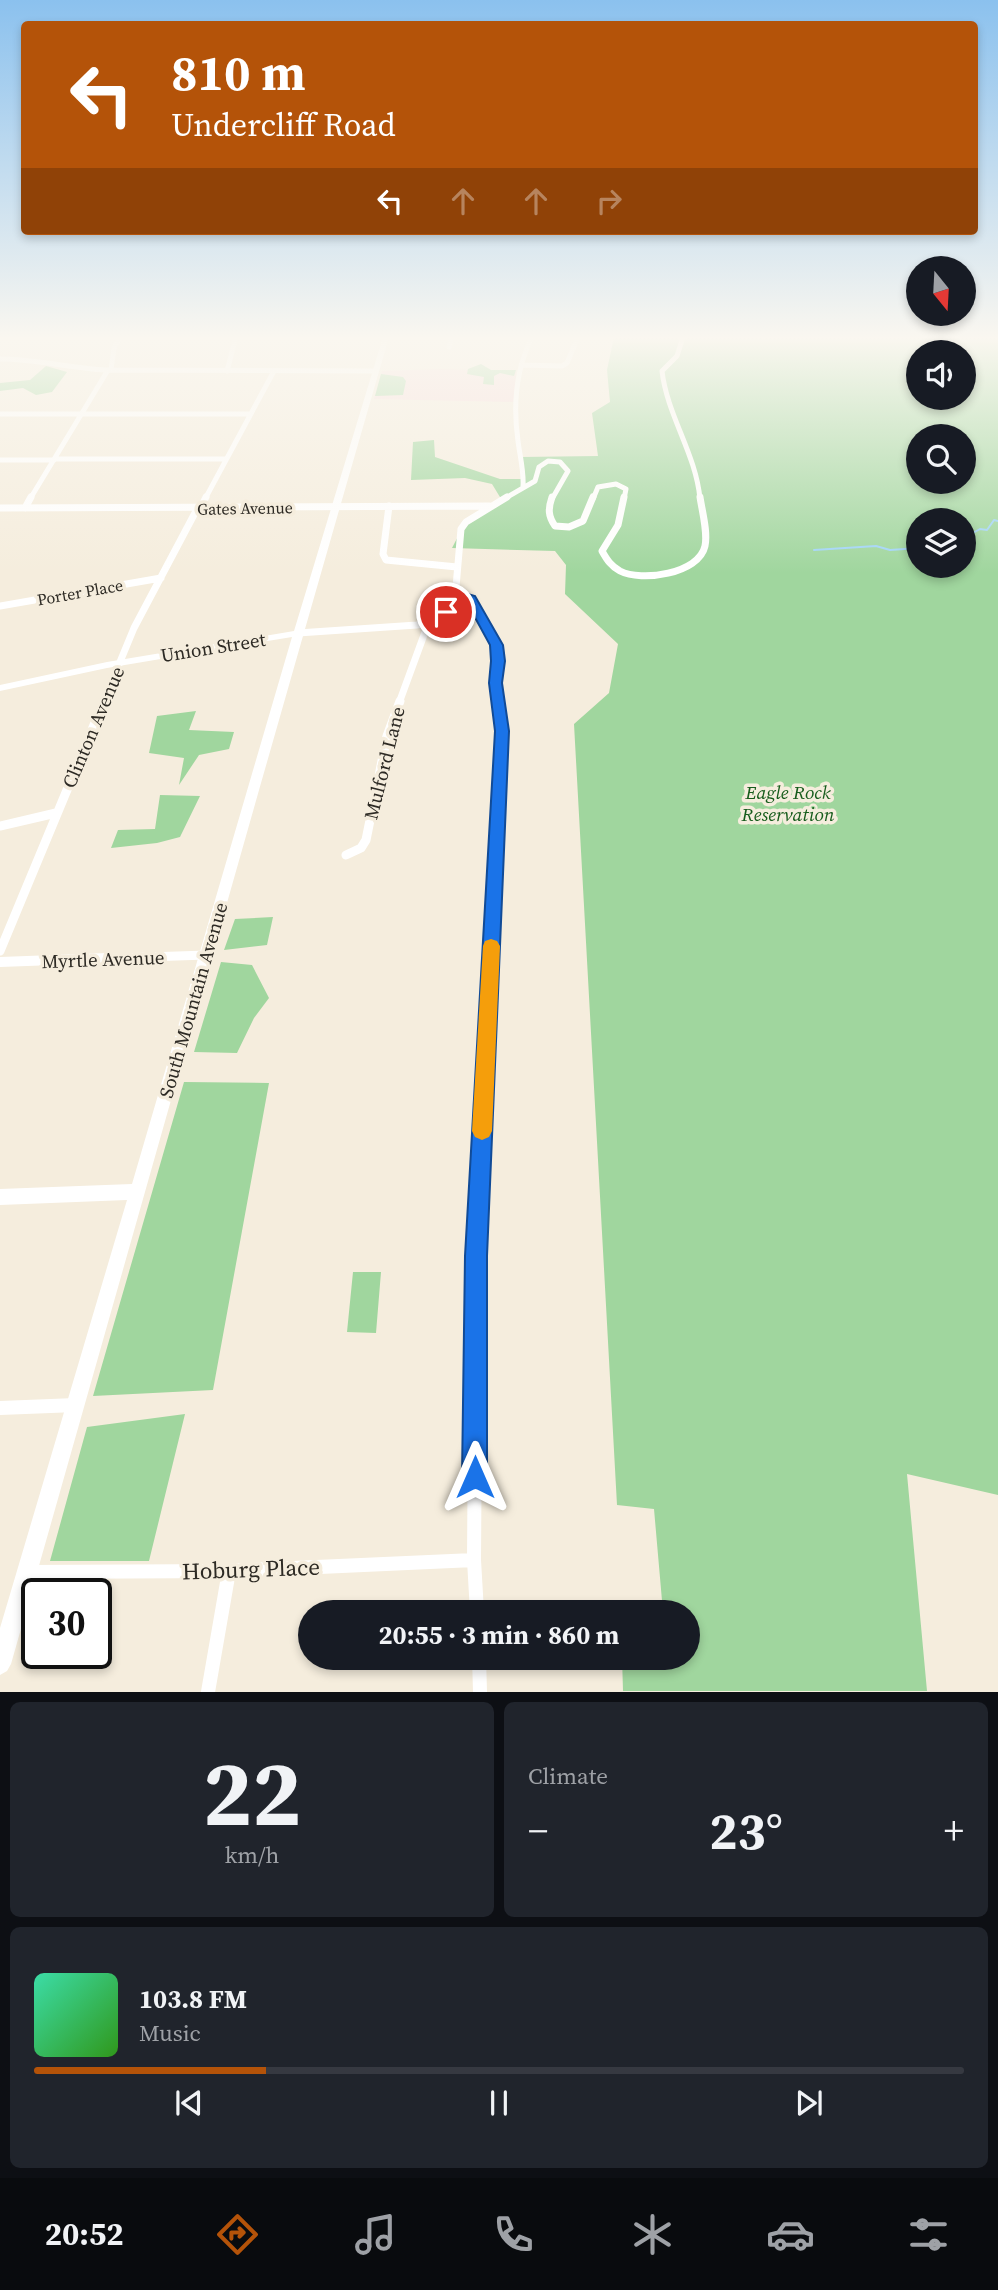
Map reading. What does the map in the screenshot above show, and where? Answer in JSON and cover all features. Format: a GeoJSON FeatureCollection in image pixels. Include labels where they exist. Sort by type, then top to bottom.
{"type":"FeatureCollection","features":[{"type":"Feature","properties":{"kind":"street"},"geometry":{"type":"LineString","coordinates":[[25,508],[81,416]]}},
{"type":"Feature","properties":{"kind":"street","name":"Clinton Avenue"},"geometry":{"type":"LineString","coordinates":[[0,951],[134,628],[249,416]]}},
{"type":"Feature","properties":{"kind":"street","name":"South Mountain Avenue"},"geometry":{"type":"LineString","coordinates":[[0,1664],[363,416]]}},
{"type":"Feature","properties":{"kind":"street"},"geometry":{"type":"LineString","coordinates":[[518,416],[517,434],[525,478],[523,486]]}},
{"type":"Feature","properties":{"kind":"street"},"geometry":{"type":"LineString","coordinates":[[428,624],[441,619],[454,594],[461,529],[471,517],[535,481],[543,464],[554,461],[565,465],[568,471],[552,494],[548,513],[552,523],[562,527],[575,526],[583,521],[598,487],[611,484],[624,487],[626,492],[618,525],[602,551],[606,561],[626,576],[640,577],[668,572],[700,558],[705,546],[699,486],[675,416]]}},
{"type":"Feature","properties":{"kind":"street"},"geometry":{"type":"LineString","coordinates":[[0,460],[226,458]]}},
{"type":"Feature","properties":{"kind":"street"},"geometry":{"type":"LineString","coordinates":[[389,506],[383,554],[386,560],[457,567]]}},
{"type":"Feature","properties":{"kind":"street","name":"Gates Avenue"},"geometry":{"type":"LineString","coordinates":[[0,508],[491,506]]}},
{"type":"Feature","properties":{"kind":"street","name":"Porter Place"},"geometry":{"type":"LineString","coordinates":[[0,607],[161,578]]}},
{"type":"Feature","properties":{"kind":"street"},"geometry":{"type":"LineString","coordinates":[[454,594],[474,601],[496,645],[498,661],[495,683],[502,731],[476,1256],[474,1560],[476,1600]]}},
{"type":"Feature","properties":{"kind":"street","name":"Union Street"},"geometry":{"type":"LineString","coordinates":[[0,688],[120,662],[299,633],[428,624]]}},
{"type":"Feature","properties":{"kind":"street","name":"Mulford Lane"},"geometry":{"type":"LineString","coordinates":[[346,855],[361,848],[366,841],[387,736],[428,624]]}},
{"type":"Feature","properties":{"kind":"street"},"geometry":{"type":"LineString","coordinates":[[0,825],[56,813]]}},
{"type":"Feature","properties":{"kind":"street","name":"Myrtle Avenue"},"geometry":{"type":"LineString","coordinates":[[0,962],[207,955]]}},
{"type":"Feature","properties":{"kind":"street"},"geometry":{"type":"LineString","coordinates":[[0,1197],[137,1192]]}},
{"type":"Feature","properties":{"kind":"street"},"geometry":{"type":"LineString","coordinates":[[0,1408],[76,1405]]}},
{"type":"Feature","properties":{"kind":"street","name":"Hoburg Place"},"geometry":{"type":"LineString","coordinates":[[28,1572],[229,1571],[474,1560]]}},
{"type":"Feature","properties":{"kind":"street"},"geometry":{"type":"LineString","coordinates":[[208,1692],[229,1571]]}},
{"type":"Feature","properties":{"kind":"street"},"geometry":{"type":"LineString","coordinates":[[479,1670],[480,1692]]}},
{"type":"Feature","properties":{"kind":"green space","name":"Eagle Rock Reservation"},"geometry":{"type":"Polygon","coordinates":[[[592,416],[998,416],[998,1495],[907,1474],[927,1691],[623,1691],[622,1670],[700,1670],[700,1600],[662,1600],[654,1509],[617,1505],[574,724],[609,693],[618,644],[565,594],[566,565],[555,551],[452,548],[466,521],[503,502],[492,484],[465,478],[411,480],[413,442],[434,440],[435,457],[500,479],[522,479],[520,457],[598,456],[592,416]]]}},
{"type":"Feature","properties":{"kind":"green space"},"geometry":{"type":"Polygon","coordinates":[[[196,711],[189,730],[234,732],[229,749],[199,755],[179,785],[184,758],[149,753],[157,716],[196,711]]]}},
{"type":"Feature","properties":{"kind":"green space"},"geometry":{"type":"Polygon","coordinates":[[[160,795],[200,796],[180,837],[157,843],[111,848],[118,830],[155,829],[160,795]]]}},
{"type":"Feature","properties":{"kind":"green space"},"geometry":{"type":"Polygon","coordinates":[[[273,917],[267,945],[224,950],[235,919],[273,917]]]}},
{"type":"Feature","properties":{"kind":"green space"},"geometry":{"type":"Polygon","coordinates":[[[221,962],[252,965],[269,998],[254,1018],[237,1053],[194,1052],[221,962]]]}},
{"type":"Feature","properties":{"kind":"green space"},"geometry":{"type":"Polygon","coordinates":[[[184,1082],[269,1083],[213,1390],[93,1396],[184,1082]]]}},
{"type":"Feature","properties":{"kind":"green space"},"geometry":{"type":"Polygon","coordinates":[[[353,1272],[381,1272],[376,1333],[347,1332],[353,1272]]]}},
{"type":"Feature","properties":{"kind":"green space"},"geometry":{"type":"Polygon","coordinates":[[[185,1414],[149,1561],[50,1561],[87,1427],[185,1414]]]}},
{"type":"Feature","properties":{"kind":"waterway"},"geometry":{"type":"LineString","coordinates":[[976,531],[987,530],[994,520],[998,521]]}},
{"type":"Feature","properties":{"kind":"waterway"},"geometry":{"type":"LineString","coordinates":[[814,550],[876,546],[890,550],[906,549]]}},
{"type":"Feature","properties":{"kind":"slow traffic"},"geometry":{"type":"LineString","coordinates":[[482,1131],[491,946]]}},
{"type":"Feature","properties":{"kind":"route"},"geometry":{"type":"LineString","coordinates":[[446,612],[454,594],[469,597],[485,621],[498,652],[495,683],[502,731],[476,1256],[475,1477]]}}]}
